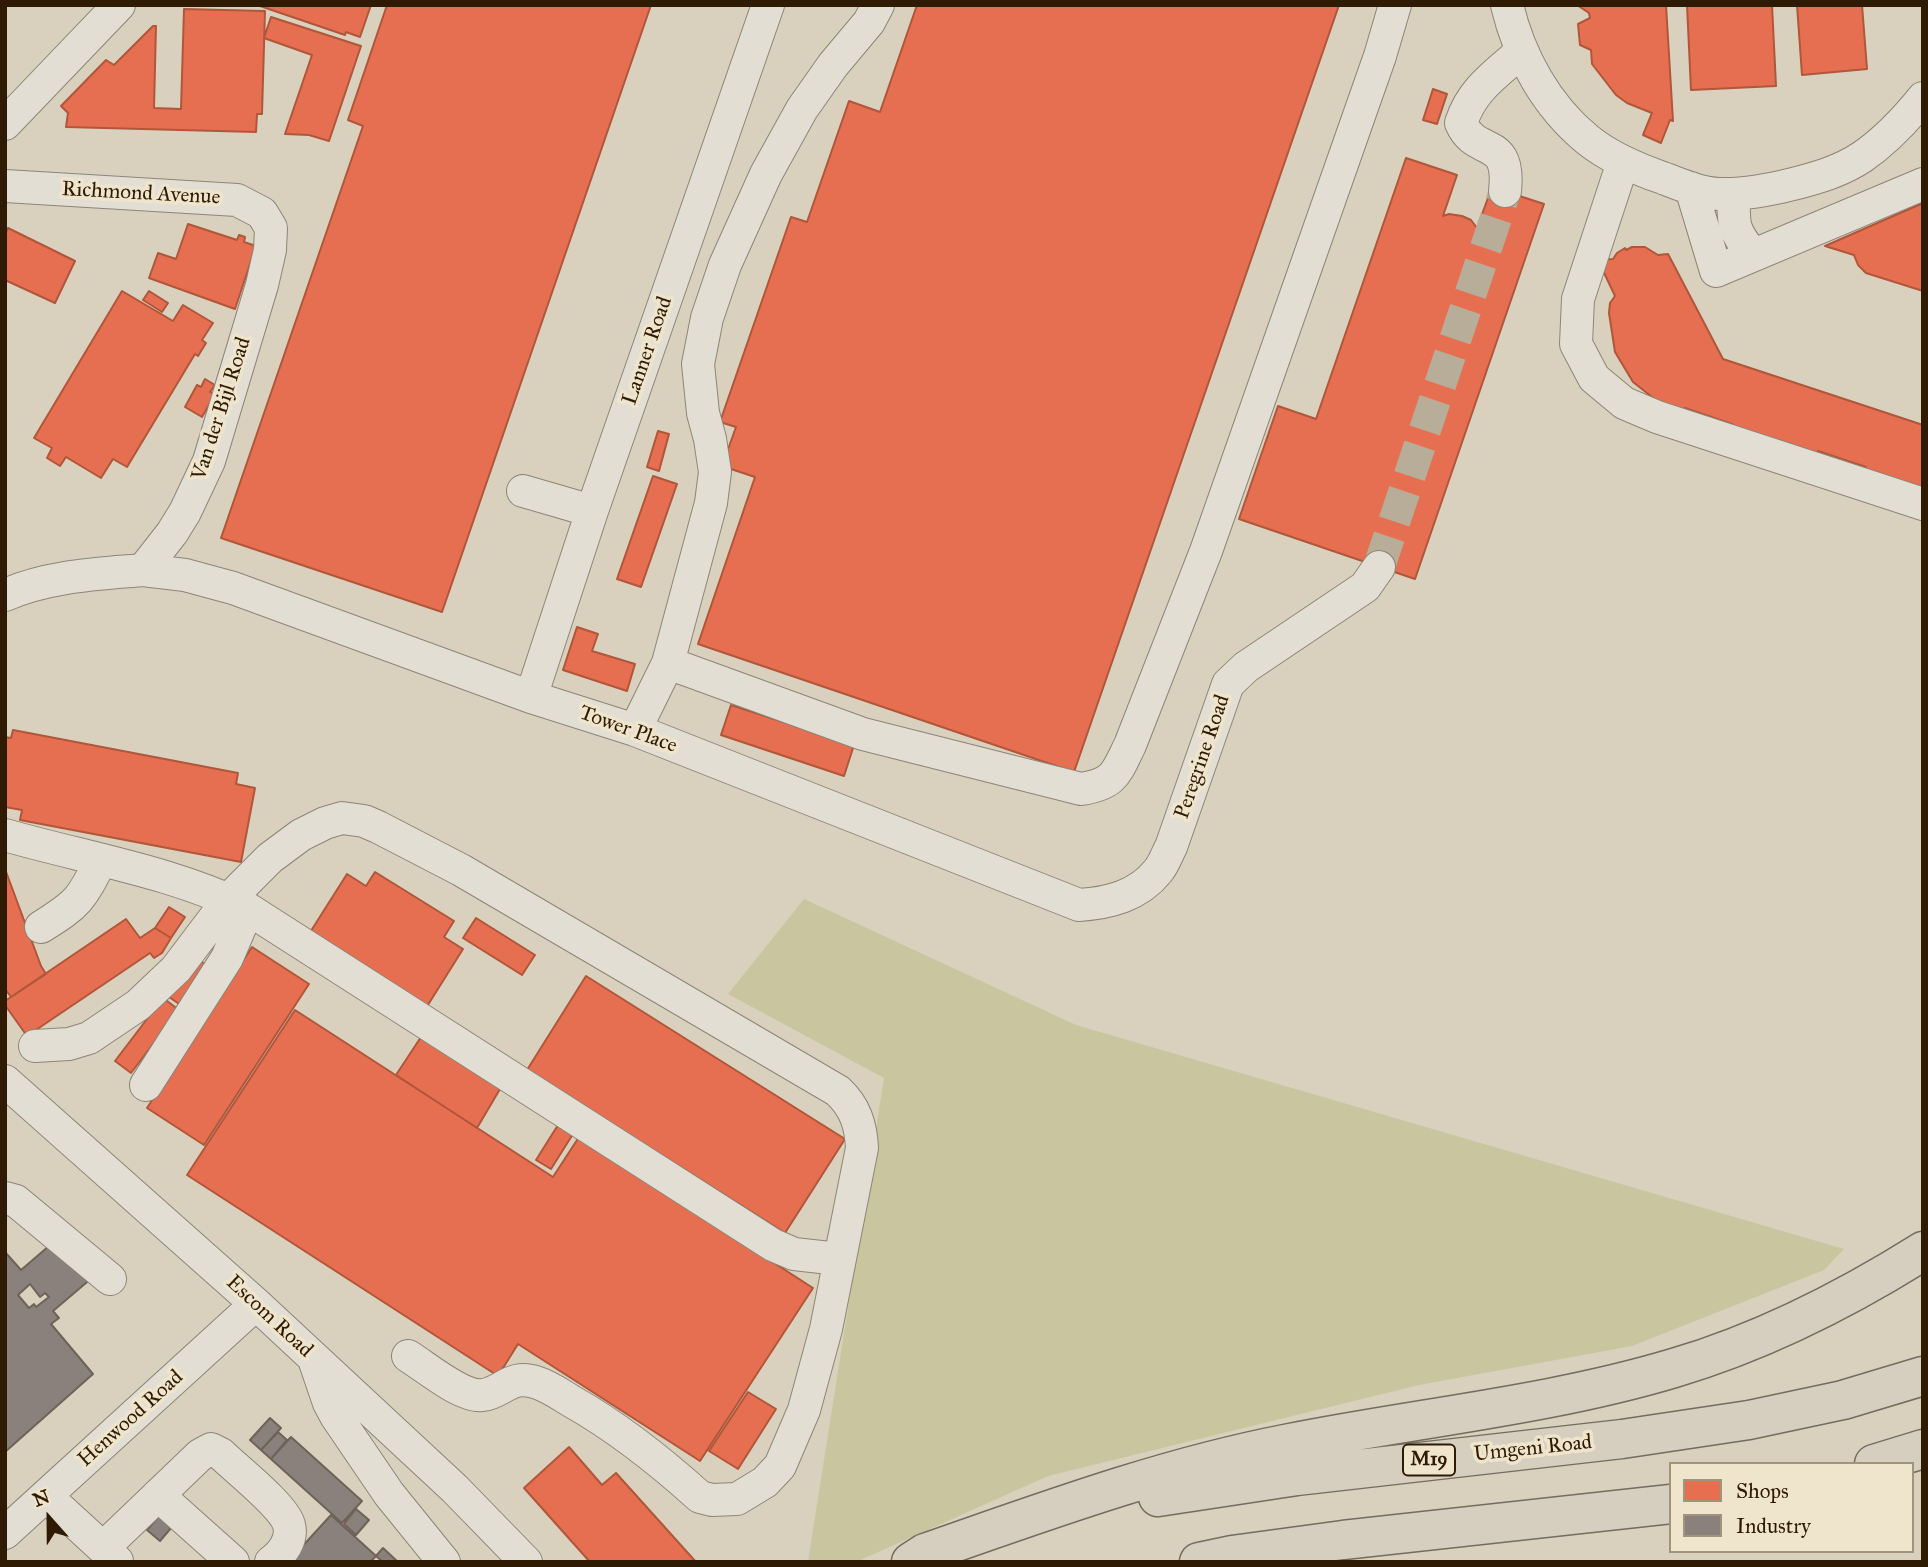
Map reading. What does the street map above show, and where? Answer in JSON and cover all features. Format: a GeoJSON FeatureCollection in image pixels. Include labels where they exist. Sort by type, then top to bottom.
{"type":"FeatureCollection","features":[{"type":"Feature","properties":{"kind":"highway"},"geometry":{"type":"LineString","coordinates":[[911,1562],[925,1553],[1066,1504],[1182,1468],[1283,1444],[1587,1391],[1675,1368],[1724,1351],[1802,1318],[1876,1280],[1923,1251]]}},
{"type":"Feature","properties":{"kind":"highway","name":"Umgeni Road"},"geometry":{"type":"LineString","coordinates":[[939,1562],[983,1545],[1159,1497],[1297,1476],[1622,1440],[1749,1420],[1843,1400],[1923,1376]]}},
{"type":"Feature","properties":{"kind":"highway"},"geometry":{"type":"LineString","coordinates":[[1881,1462],[1923,1449]]}},
{"type":"Feature","properties":{"kind":"highway"},"geometry":{"type":"LineString","coordinates":[[1199,1562],[1343,1540],[1669,1504]]}},
{"type":"Feature","properties":{"kind":"street"},"geometry":{"type":"LineString","coordinates":[[5,124],[119,5]]}},
{"type":"Feature","properties":{"kind":"street","name":"Lanner Road"},"geometry":{"type":"LineString","coordinates":[[531,697],[592,511],[768,5]]}},
{"type":"Feature","properties":{"kind":"street"},"geometry":{"type":"LineString","coordinates":[[635,730],[668,663],[711,503],[715,472],[698,385],[698,364],[707,318],[724,265],[766,174],[802,109],[833,65],[869,22],[878,5]]}},
{"type":"Feature","properties":{"kind":"street"},"geometry":{"type":"LineString","coordinates":[[668,663],[863,734],[1081,789],[1110,780],[1130,745],[1206,551],[1395,5]]}},
{"type":"Feature","properties":{"kind":"street"},"geometry":{"type":"LineString","coordinates":[[1507,5],[1512,29],[1533,75],[1554,104],[1587,139],[1623,162],[1690,188],[1717,194],[1734,194],[1772,189],[1825,176],[1862,157],[1908,116],[1923,98]]}},
{"type":"Feature","properties":{"kind":"street"},"geometry":{"type":"LineString","coordinates":[[1505,191],[1507,170],[1502,159],[1491,148],[1474,140],[1465,132],[1461,123],[1469,102],[1485,83],[1522,51]]}},
{"type":"Feature","properties":{"kind":"street"},"geometry":{"type":"LineString","coordinates":[[1623,162],[1578,299],[1576,344],[1594,378],[1623,403],[1923,504]]}},
{"type":"Feature","properties":{"kind":"street"},"geometry":{"type":"LineString","coordinates":[[1690,188],[1716,271],[1923,184]]}},
{"type":"Feature","properties":{"kind":"street","name":"Richmond Avenue"},"geometry":{"type":"LineString","coordinates":[[5,186],[237,200],[256,207],[268,221]]}},
{"type":"Feature","properties":{"kind":"street"},"geometry":{"type":"LineString","coordinates":[[1734,194],[1734,225],[1739,237],[1753,255]]}},
{"type":"Feature","properties":{"kind":"street","name":"Van der Bijl Road"},"geometry":{"type":"LineString","coordinates":[[143,570],[185,512],[209,461],[262,285],[270,250],[268,221]]}},
{"type":"Feature","properties":{"kind":"street"},"geometry":{"type":"LineString","coordinates":[[523,491],[592,511]]}},
{"type":"Feature","properties":{"kind":"street","name":"Peregrine Road"},"geometry":{"type":"LineString","coordinates":[[1106,903],[1138,889],[1159,871],[1171,847],[1228,684],[1246,667],[1366,587],[1378,567]]}},
{"type":"Feature","properties":{"kind":"street"},"geometry":{"type":"LineString","coordinates":[[5,595],[18,589],[53,581],[143,570]]}},
{"type":"Feature","properties":{"kind":"street","name":"Tower Place"},"geometry":{"type":"LineString","coordinates":[[143,570],[185,575],[233,588],[531,697],[635,730],[1042,892],[1079,905],[1106,903]]}},
{"type":"Feature","properties":{"kind":"street"},"geometry":{"type":"LineString","coordinates":[[35,1046],[69,1044],[89,1038],[114,1023],[138,1005],[176,969],[238,904],[270,858],[301,835],[342,818],[364,821],[379,827],[461,870],[838,1091],[854,1111],[861,1132],[862,1148],[826,1329],[804,1410],[773,1476],[737,1499],[712,1500],[700,1497],[630,1437],[539,1383],[518,1380],[506,1383],[485,1395],[476,1395],[459,1390],[408,1356]]}},
{"type":"Feature","properties":{"kind":"street"},"geometry":{"type":"LineString","coordinates":[[5,835],[101,860],[238,904],[773,1245],[794,1254],[839,1259]]}},
{"type":"Feature","properties":{"kind":"street"},"geometry":{"type":"LineString","coordinates":[[41,927],[73,907],[85,892],[101,860]]}},
{"type":"Feature","properties":{"kind":"street"},"geometry":{"type":"LineString","coordinates":[[146,1085],[227,958],[238,904]]}},
{"type":"Feature","properties":{"kind":"street","name":"Escom Road"},"geometry":{"type":"LineString","coordinates":[[12,1095],[256,1304],[454,1489],[526,1562]]}},
{"type":"Feature","properties":{"kind":"street"},"geometry":{"type":"LineString","coordinates":[[5,1198],[16,1201],[110,1279]]}},
{"type":"Feature","properties":{"kind":"street","name":"Henwood Road"},"geometry":{"type":"LineString","coordinates":[[5,1532],[256,1304]]}},
{"type":"Feature","properties":{"kind":"street"},"geometry":{"type":"LineString","coordinates":[[313,1357],[329,1403],[337,1416],[389,1494],[444,1562]]}},
{"type":"Feature","properties":{"kind":"street"},"geometry":{"type":"LineString","coordinates":[[46,1496],[110,1555],[158,1495],[205,1451],[211,1449],[218,1452],[282,1511],[289,1525],[289,1537],[284,1549],[271,1562]]}},
{"type":"Feature","properties":{"kind":"street"},"geometry":{"type":"LineString","coordinates":[[158,1495],[233,1562]]}},
{"type":"Feature","properties":{"kind":"shaded area"},"geometry":{"type":"Polygon","coordinates":[[[804,899],[1076,1025],[1844,1249],[1824,1270],[1632,1346],[1419,1385],[1048,1476],[856,1562],[808,1562],[884,1078],[728,994],[804,899]]]}},
{"type":"Feature","properties":{"kind":"building: Shops"},"geometry":{"type":"Polygon","coordinates":[[[257,5],[371,5],[360,37],[346,32],[345,35],[257,5]]]}},
{"type":"Feature","properties":{"kind":"building: Shops"},"geometry":{"type":"Polygon","coordinates":[[[387,5],[651,5],[442,612],[221,538],[363,126],[348,120],[387,5]]]}},
{"type":"Feature","properties":{"kind":"building: Shops"},"geometry":{"type":"Polygon","coordinates":[[[917,5],[1339,5],[1074,772],[698,644],[755,477],[722,466],[736,427],[720,422],[791,217],[807,222],[849,101],[880,112],[917,5]]]}},
{"type":"Feature","properties":{"kind":"building: Shops"},"geometry":{"type":"Polygon","coordinates":[[[1577,5],[1666,5],[1673,121],[1670,120],[1661,143],[1643,135],[1652,113],[1627,103],[1616,95],[1592,64],[1591,50],[1580,45],[1578,24],[1590,18],[1589,13],[1577,5]]]}},
{"type":"Feature","properties":{"kind":"building: Shops"},"geometry":{"type":"Polygon","coordinates":[[[1687,5],[1772,5],[1776,86],[1691,90],[1687,5]]]}},
{"type":"Feature","properties":{"kind":"building: Shops"},"geometry":{"type":"Polygon","coordinates":[[[1797,5],[1862,5],[1867,69],[1802,75],[1797,5]]]}},
{"type":"Feature","properties":{"kind":"building: Shops"},"geometry":{"type":"Polygon","coordinates":[[[184,9],[265,11],[262,114],[257,114],[256,132],[66,127],[68,113],[61,106],[106,60],[114,65],[153,26],[156,26],[154,108],[181,109],[184,9]]]}},
{"type":"Feature","properties":{"kind":"building: Shops"},"geometry":{"type":"Polygon","coordinates":[[[271,17],[361,46],[329,141],[309,135],[285,134],[312,55],[264,38],[271,17]]]}},
{"type":"Feature","properties":{"kind":"building: Shops"},"geometry":{"type":"Polygon","coordinates":[[[1433,89],[1447,94],[1437,124],[1423,120],[1433,89]]]}},
{"type":"Feature","properties":{"kind":"building: Shops"},"geometry":{"type":"Polygon","coordinates":[[[1406,158],[1457,175],[1443,216],[1462,216],[1471,220],[1477,228],[1492,187],[1544,204],[1415,579],[1239,519],[1278,406],[1316,419],[1406,158]]]}},
{"type":"Feature","properties":{"kind":"building: Shops"},"geometry":{"type":"Polygon","coordinates":[[[1923,203],[1923,291],[1866,273],[1858,265],[1854,255],[1825,246],[1923,203]]]}},
{"type":"Feature","properties":{"kind":"building: Shops"},"geometry":{"type":"Polygon","coordinates":[[[188,224],[237,240],[239,235],[245,237],[244,242],[256,246],[235,309],[149,278],[158,253],[176,259],[188,224]]]}},
{"type":"Feature","properties":{"kind":"building: Shops"},"geometry":{"type":"Polygon","coordinates":[[[8,228],[75,261],[55,303],[5,280],[5,234],[8,228]]]}},
{"type":"Feature","properties":{"kind":"building: Shops"},"geometry":{"type":"Polygon","coordinates":[[[1632,247],[1645,247],[1658,255],[1668,254],[1723,359],[1923,425],[1923,494],[1861,474],[1866,467],[1818,451],[1813,458],[1727,430],[1732,424],[1685,408],[1676,416],[1633,382],[1615,352],[1609,313],[1610,303],[1615,296],[1598,260],[1613,259],[1617,253],[1632,247]]]}},
{"type":"Feature","properties":{"kind":"building: Shops"},"geometry":{"type":"Polygon","coordinates":[[[122,291],[173,321],[183,305],[213,323],[202,340],[206,343],[198,356],[195,354],[127,467],[113,459],[101,478],[66,457],[60,466],[47,458],[52,448],[34,438],[122,291]]]}},
{"type":"Feature","properties":{"kind":"building: Shops"},"geometry":{"type":"Polygon","coordinates":[[[149,291],[168,303],[162,312],[143,300],[149,291]]]}},
{"type":"Feature","properties":{"kind":"building: Shops"},"geometry":{"type":"Polygon","coordinates":[[[205,379],[215,385],[210,392],[215,394],[202,417],[185,407],[197,385],[201,387],[205,379]]]}},
{"type":"Feature","properties":{"kind":"building: Shops"},"geometry":{"type":"Polygon","coordinates":[[[658,431],[669,434],[659,471],[647,467],[658,431]]]}},
{"type":"Feature","properties":{"kind":"building: Shops"},"geometry":{"type":"Polygon","coordinates":[[[653,476],[677,484],[641,587],[617,579],[653,476]]]}},
{"type":"Feature","properties":{"kind":"building: Shops"},"geometry":{"type":"Polygon","coordinates":[[[577,627],[598,634],[592,651],[635,664],[627,691],[563,670],[577,627]]]}},
{"type":"Feature","properties":{"kind":"building: Shops"},"geometry":{"type":"Polygon","coordinates":[[[731,705],[854,745],[844,776],[721,735],[731,705]]]}},
{"type":"Feature","properties":{"kind":"building: Shops"},"geometry":{"type":"Polygon","coordinates":[[[13,730],[238,773],[236,784],[255,788],[241,862],[20,820],[22,810],[5,807],[5,737],[11,738],[13,730]]]}},
{"type":"Feature","properties":{"kind":"building: Shops"},"geometry":{"type":"Polygon","coordinates":[[[5,869],[46,974],[11,997],[5,989],[5,869]]]}},
{"type":"Feature","properties":{"kind":"building: Shops"},"geometry":{"type":"Polygon","coordinates":[[[375,872],[454,921],[444,937],[463,949],[426,1008],[309,934],[347,874],[366,886],[375,872]]]}},
{"type":"Feature","properties":{"kind":"building: Shops"},"geometry":{"type":"Polygon","coordinates":[[[169,907],[185,917],[171,938],[155,928],[169,907]]]}},
{"type":"Feature","properties":{"kind":"building: Shops"},"geometry":{"type":"Polygon","coordinates":[[[476,918],[535,955],[522,975],[463,938],[476,918]]]}},
{"type":"Feature","properties":{"kind":"building: Shops"},"geometry":{"type":"Polygon","coordinates":[[[126,919],[140,938],[155,928],[171,938],[162,953],[154,958],[150,953],[27,1036],[5,1005],[5,1001],[126,919]]]}},
{"type":"Feature","properties":{"kind":"building: Shops"},"geometry":{"type":"Polygon","coordinates":[[[252,947],[309,984],[204,1145],[147,1108],[252,947]]]}},
{"type":"Feature","properties":{"kind":"building: Shops"},"geometry":{"type":"Polygon","coordinates":[[[196,958],[212,969],[185,1008],[169,997],[196,958]]]}},
{"type":"Feature","properties":{"kind":"building: Shops"},"geometry":{"type":"Polygon","coordinates":[[[586,976],[845,1139],[785,1233],[527,1070],[586,976]]]}},
{"type":"Feature","properties":{"kind":"building: Shops"},"geometry":{"type":"Polygon","coordinates":[[[163,998],[179,1010],[131,1073],[115,1061],[163,998]]]}},
{"type":"Feature","properties":{"kind":"building: Shops"},"geometry":{"type":"Polygon","coordinates":[[[295,1010],[553,1177],[579,1137],[813,1288],[700,1461],[518,1344],[498,1376],[187,1175],[295,1010]]]}},
{"type":"Feature","properties":{"kind":"building: Shops"},"geometry":{"type":"Polygon","coordinates":[[[421,1037],[500,1089],[477,1128],[396,1075],[421,1037]]]}},
{"type":"Feature","properties":{"kind":"building: Shops"},"geometry":{"type":"Polygon","coordinates":[[[558,1125],[573,1134],[551,1169],[536,1160],[558,1125]]]}},
{"type":"Feature","properties":{"kind":"building: Shops"},"geometry":{"type":"Polygon","coordinates":[[[748,1392],[776,1409],[738,1469],[709,1451],[748,1392]]]}},
{"type":"Feature","properties":{"kind":"building: Shops"},"geometry":{"type":"Polygon","coordinates":[[[569,1447],[602,1485],[616,1473],[696,1562],[590,1562],[524,1488],[569,1447]]]}},
{"type":"Feature","properties":{"kind":"building: Industry"},"geometry":{"type":"Polygon","coordinates":[[[56,1240],[93,1277],[53,1311],[59,1318],[51,1324],[93,1374],[5,1452],[5,1252],[21,1270],[56,1240]],[[30,1284],[18,1295],[29,1308],[34,1304],[36,1307],[49,1297],[45,1293],[40,1297],[30,1284]]]}},
{"type":"Feature","properties":{"kind":"building: Industry"},"geometry":{"type":"Polygon","coordinates":[[[270,1418],[281,1428],[261,1450],[250,1440],[270,1418]]]}},
{"type":"Feature","properties":{"kind":"building: Industry"},"geometry":{"type":"Polygon","coordinates":[[[278,1432],[287,1440],[271,1459],[261,1450],[278,1432]]]}},
{"type":"Feature","properties":{"kind":"building: Industry"},"geometry":{"type":"Polygon","coordinates":[[[291,1437],[362,1501],[342,1523],[271,1459],[291,1437]]]}},
{"type":"Feature","properties":{"kind":"building: Industry"},"geometry":{"type":"Polygon","coordinates":[[[356,1509],[369,1520],[356,1535],[344,1524],[356,1509]]]}},
{"type":"Feature","properties":{"kind":"building: Industry"},"geometry":{"type":"Polygon","coordinates":[[[331,1515],[376,1556],[370,1562],[288,1562],[331,1515]]]}},
{"type":"Feature","properties":{"kind":"building: Industry"},"geometry":{"type":"Polygon","coordinates":[[[159,1516],[171,1528],[160,1541],[147,1530],[159,1516]]]}},
{"type":"Feature","properties":{"kind":"building: Industry"},"geometry":{"type":"Polygon","coordinates":[[[383,1548],[398,1562],[383,1562],[376,1556],[383,1548]]]}},
{"type":"Feature","properties":{"kind":"tunnel"},"geometry":{"type":"LineString","coordinates":[[1379,567],[1505,191]]}}]}
